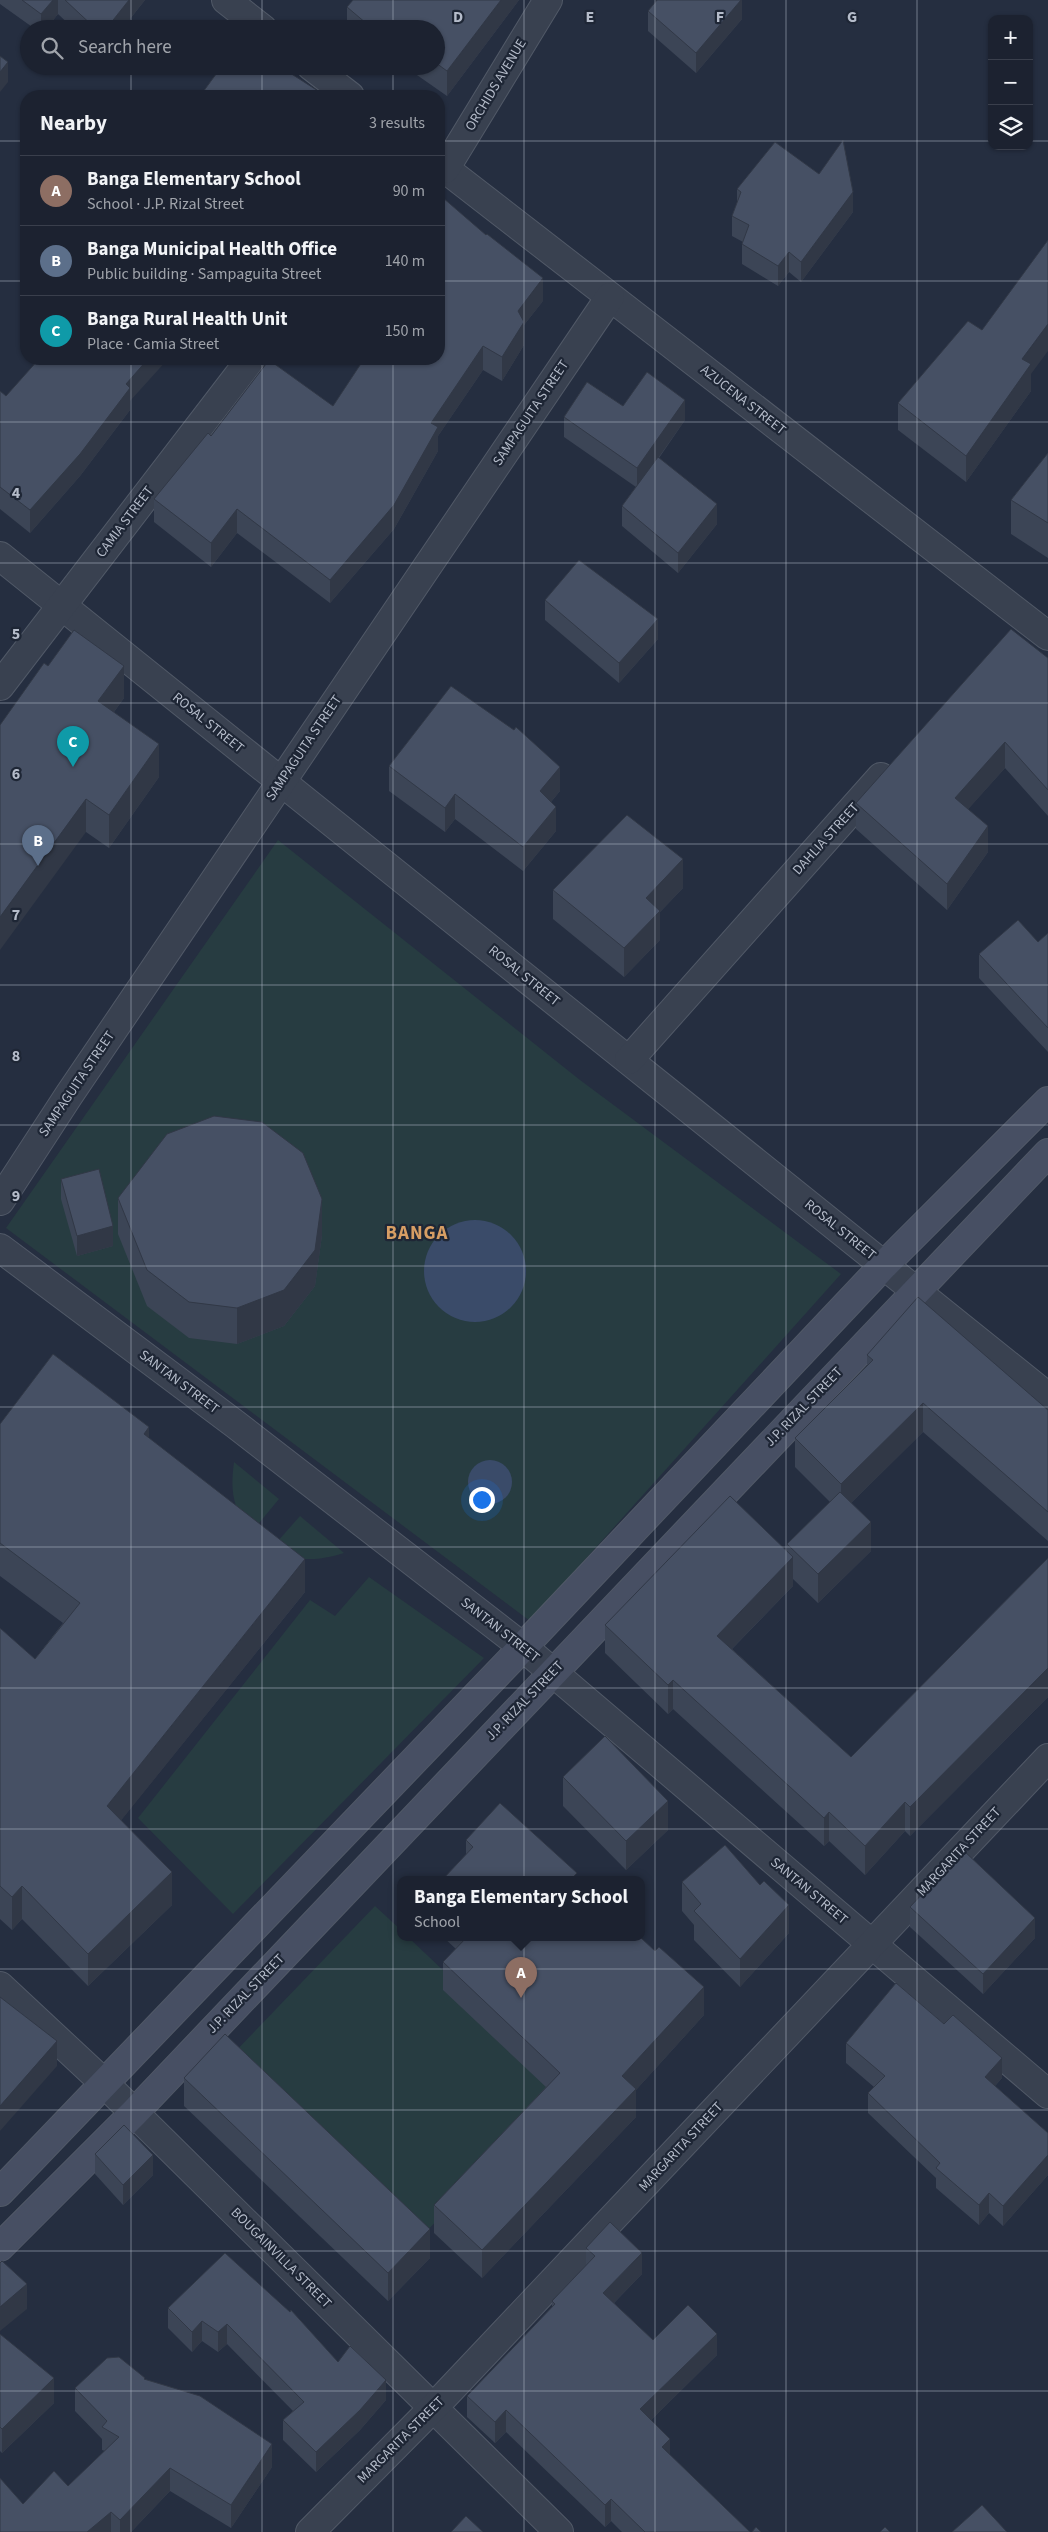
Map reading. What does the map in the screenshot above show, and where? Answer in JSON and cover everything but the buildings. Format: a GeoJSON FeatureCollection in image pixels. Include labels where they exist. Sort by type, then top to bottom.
{"type":"FeatureCollection","features":[{"type":"Feature","properties":{"kind":"main road"},"geometry":{"type":"LineString","coordinates":[[0,2192],[523,1647],[884,1265],[1048,1101]]}},
{"type":"Feature","properties":{"kind":"main road","name":"J.P. RIZAL STREET"},"geometry":{"type":"LineString","coordinates":[[0,2247],[134,2113],[915,1290],[1048,1153]]}},
{"type":"Feature","properties":{"kind":"street"},"geometry":{"type":"LineString","coordinates":[[226,0],[252,20]]}},
{"type":"Feature","properties":{"kind":"street","name":"ORCHIDS AVENUE"},"geometry":{"type":"LineString","coordinates":[[445,162],[548,0]]}},
{"type":"Feature","properties":{"kind":"street"},"geometry":{"type":"LineString","coordinates":[[323,75],[342,90]]}},
{"type":"Feature","properties":{"kind":"street","name":"AZUCENA STREET"},"geometry":{"type":"LineString","coordinates":[[445,169],[1048,636]]}},
{"type":"Feature","properties":{"kind":"street","name":"SAMPAGUITA STREET"},"geometry":{"type":"LineString","coordinates":[[0,1201],[69,1095],[610,297]]}},
{"type":"Feature","properties":{"kind":"street","name":"CAMIA STREET"},"geometry":{"type":"LineString","coordinates":[[0,686],[246,365]]}},
{"type":"Feature","properties":{"kind":"street","name":"ROSAL STREET"},"geometry":{"type":"LineString","coordinates":[[0,556],[1048,1397]]}},
{"type":"Feature","properties":{"kind":"street"},"geometry":{"type":"LineString","coordinates":[[1004,640],[1024,617]]}},
{"type":"Feature","properties":{"kind":"street","name":"DAHLIA STREET"},"geometry":{"type":"LineString","coordinates":[[629,1060],[899,758]]}},
{"type":"Feature","properties":{"kind":"street","name":"SANTAN STREET"},"geometry":{"type":"LineString","coordinates":[[0,1248],[236,1424],[523,1647],[1048,2094]]}},
{"type":"Feature","properties":{"kind":"street","name":"MARGARITA STREET"},"geometry":{"type":"LineString","coordinates":[[310,2532],[434,2408],[1048,1758]]}},
{"type":"Feature","properties":{"kind":"street","name":"BOUGAINVILLA STREET"},"geometry":{"type":"LineString","coordinates":[[0,1986],[134,2113],[559,2532]]}},
{"type":"Feature","properties":{"kind":"green space"},"geometry":{"type":"Polygon","coordinates":[[[278,840],[580,1080],[841,1274],[530,1621],[6,1228],[278,840]]]}},
{"type":"Feature","properties":{"kind":"green space"},"geometry":{"type":"Polygon","coordinates":[[[234,1462],[279,1499],[250,1534],[236,1508],[234,1500],[232,1483],[234,1462]]]}},
{"type":"Feature","properties":{"kind":"green space"},"geometry":{"type":"Polygon","coordinates":[[[300,1516],[344,1553],[324,1558],[307,1559],[270,1550],[300,1516]]]}},
{"type":"Feature","properties":{"kind":"green space"},"geometry":{"type":"Polygon","coordinates":[[[369,1577],[484,1658],[233,1914],[138,1818],[310,1600],[335,1616],[369,1577]]]}},
{"type":"Feature","properties":{"kind":"green space"},"geometry":{"type":"Polygon","coordinates":[[[375,1906],[397,1926],[397,1941],[412,1941],[566,2087],[421,2237],[231,2056],[375,1906]]]}},
{"type":"Feature","properties":{"kind":"water"},"geometry":{"type":"Polygon","coordinates":[[[475,1220],[495,1224],[511,1235],[522,1251],[526,1271],[522,1291],[511,1307],[495,1318],[475,1322],[455,1318],[439,1307],[428,1291],[424,1271],[428,1251],[439,1235],[455,1224],[475,1220]]]}},
{"type":"Feature","properties":{"kind":"water"},"geometry":{"type":"Polygon","coordinates":[[[494,1460],[506,1466],[511,1473],[511,1491],[506,1498],[499,1503],[486,1504],[478,1501],[471,1494],[468,1478],[471,1470],[478,1463],[494,1460]]]}},
{"type":"Feature","properties":{"kind":"place","name":"Banga Rural Health Unit"},"geometry":{"type":"Point","coordinates":[73,767]}},
{"type":"Feature","properties":{"kind":"place","name":"Banga Municipal Health Office"},"geometry":{"type":"Point","coordinates":[38,866]}},
{"type":"Feature","properties":{"kind":"place","name":"Banga Elementary School"},"geometry":{"type":"Point","coordinates":[521,1998]}},
{"type":"Feature","properties":{"kind":"district","name":"BANGA"},"geometry":{"type":"Point","coordinates":[417,1233]}}]}
